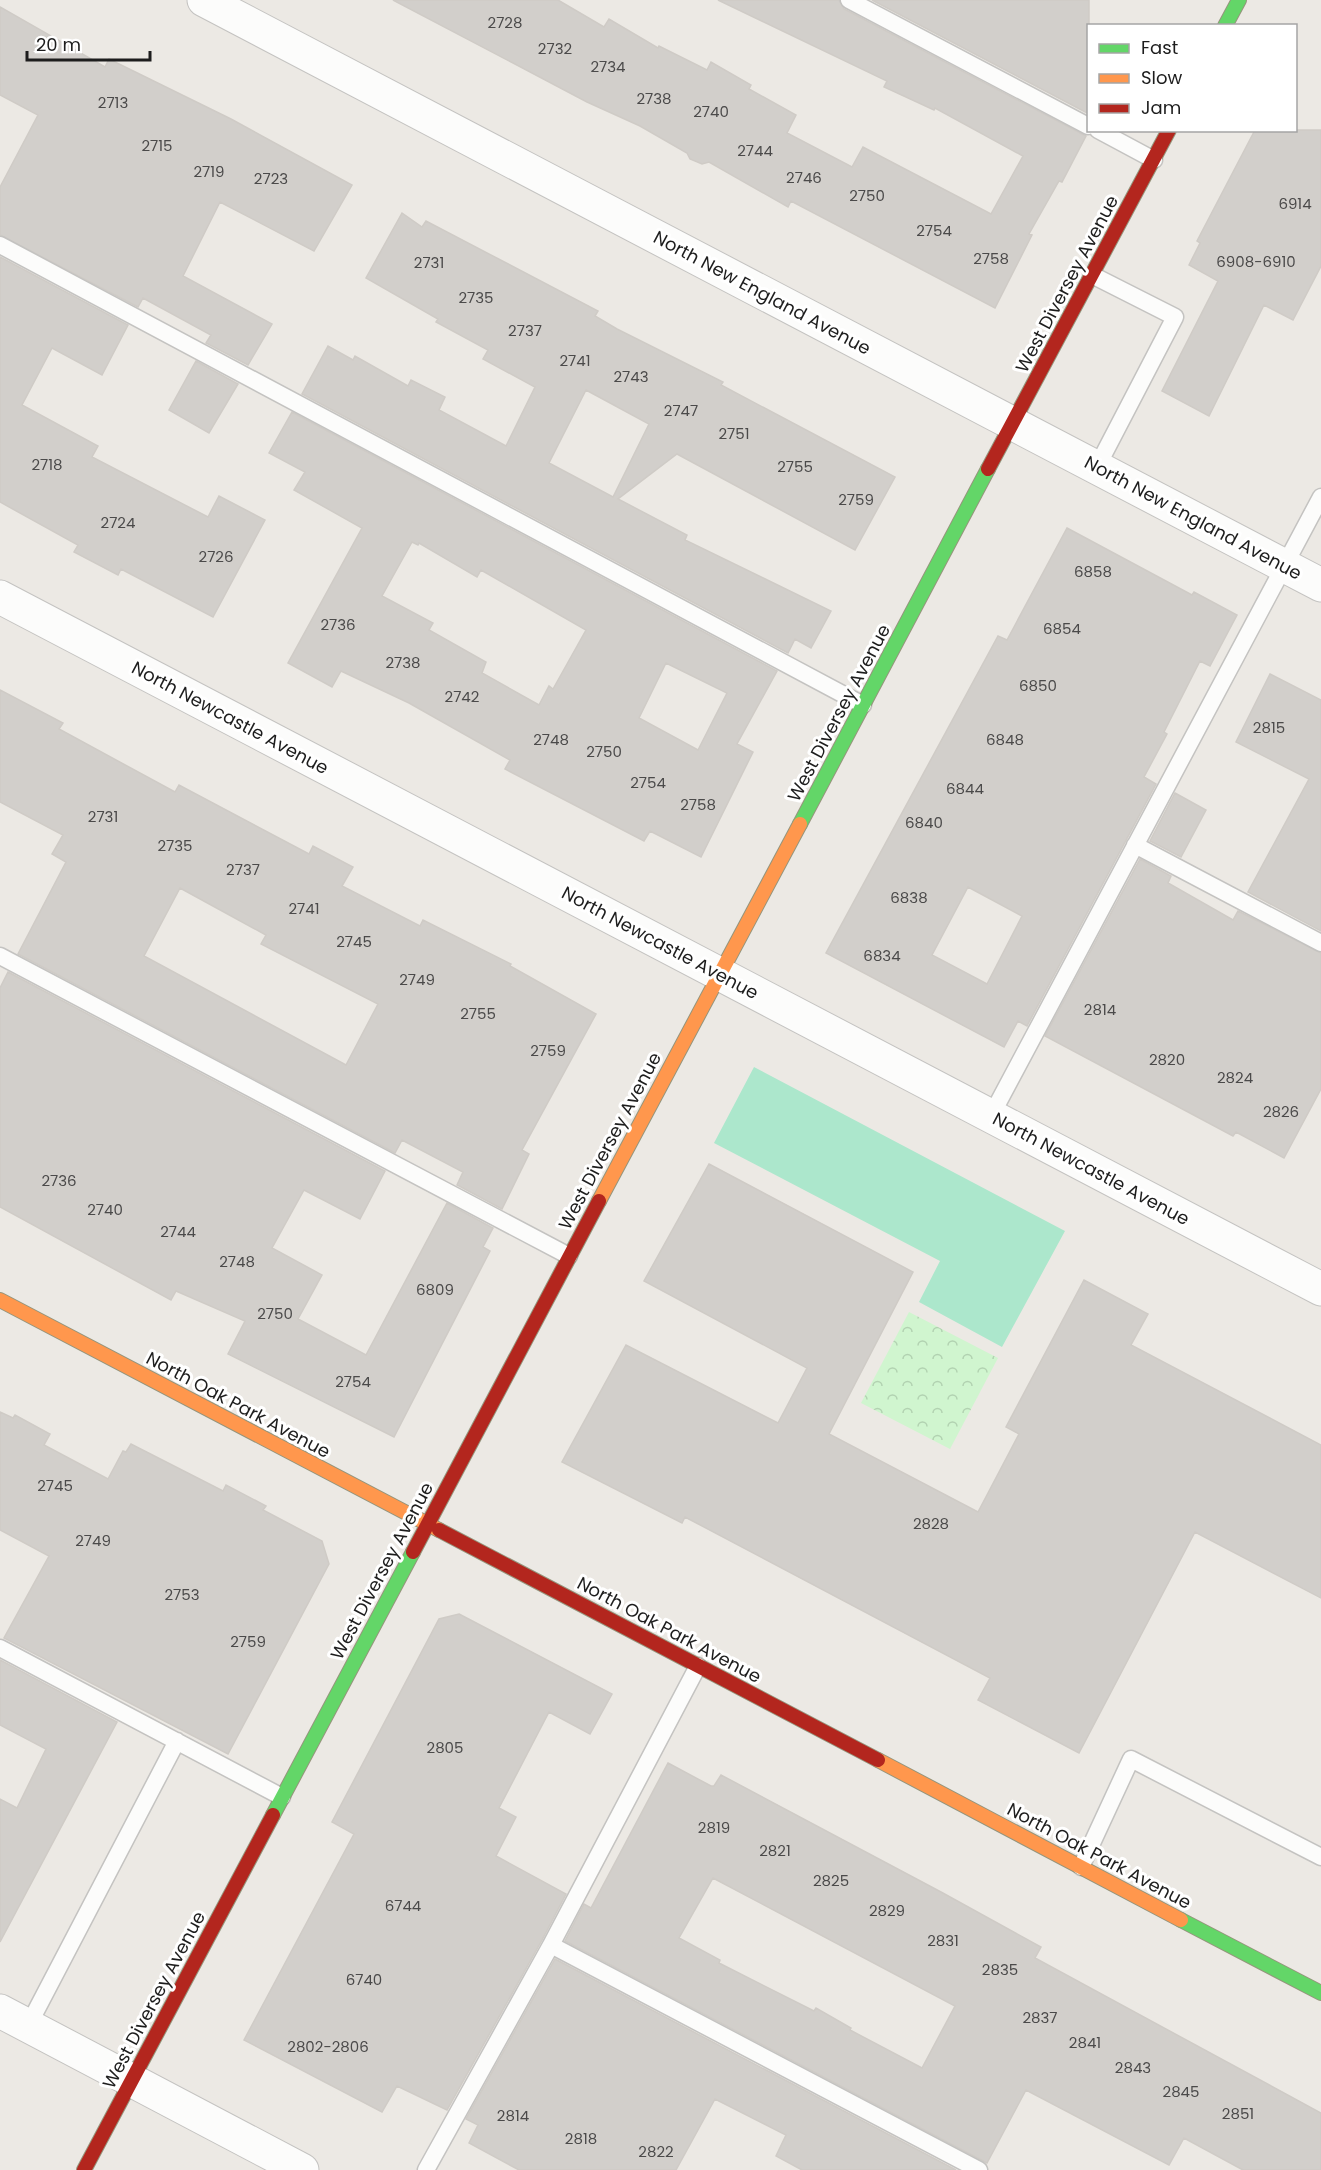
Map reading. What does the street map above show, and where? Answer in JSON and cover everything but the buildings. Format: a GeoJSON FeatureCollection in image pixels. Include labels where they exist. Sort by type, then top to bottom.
{"type":"FeatureCollection","features":[{"type":"Feature","properties":{"kind":"main road"},"geometry":{"type":"LineString","coordinates":[[1226,24],[1239,0]]}},
{"type":"Feature","properties":{"kind":"main road","name":"West Diversey Avenue"},"geometry":{"type":"LineString","coordinates":[[84,2170],[1168,132]]}},
{"type":"Feature","properties":{"kind":"main road","name":"North Oak Park Avenue"},"geometry":{"type":"LineString","coordinates":[[0,1300],[1321,1993]]}},
{"type":"Feature","properties":{"kind":"street","name":"North New England Avenue"},"geometry":{"type":"LineString","coordinates":[[204,0],[1321,585]]}},
{"type":"Feature","properties":{"kind":"street","name":"North Newcastle Avenue"},"geometry":{"type":"LineString","coordinates":[[0,597],[1321,1289]]}},
{"type":"Feature","properties":{"kind":"street"},"geometry":{"type":"LineString","coordinates":[[14,2019],[302,2170]]}},
{"type":"Feature","properties":{"kind":"lane"},"geometry":{"type":"LineString","coordinates":[[849,0],[1087,125]]}},
{"type":"Feature","properties":{"kind":"lane"},"geometry":{"type":"LineString","coordinates":[[1102,132],[1154,160]]}},
{"type":"Feature","properties":{"kind":"lane"},"geometry":{"type":"LineString","coordinates":[[0,245],[863,705]]}},
{"type":"Feature","properties":{"kind":"lane"},"geometry":{"type":"LineString","coordinates":[[1092,275],[1175,317],[1097,467]]}},
{"type":"Feature","properties":{"kind":"lane"},"geometry":{"type":"LineString","coordinates":[[991,1116],[1321,497]]}},
{"type":"Feature","properties":{"kind":"lane"},"geometry":{"type":"LineString","coordinates":[[1135,845],[1321,943]]}},
{"type":"Feature","properties":{"kind":"lane"},"geometry":{"type":"LineString","coordinates":[[0,956],[569,1256]]}},
{"type":"Feature","properties":{"kind":"lane"},"geometry":{"type":"LineString","coordinates":[[0,1648],[282,1797]]}},
{"type":"Feature","properties":{"kind":"lane"},"geometry":{"type":"LineString","coordinates":[[426,2170],[551,1945],[698,1666]]}},
{"type":"Feature","properties":{"kind":"lane"},"geometry":{"type":"LineString","coordinates":[[14,2019],[177,1741]]}},
{"type":"Feature","properties":{"kind":"lane"},"geometry":{"type":"LineString","coordinates":[[1081,1867],[1131,1759],[1321,1857]]}},
{"type":"Feature","properties":{"kind":"lane"},"geometry":{"type":"LineString","coordinates":[[551,1945],[979,2170]]}},
{"type":"Feature","properties":{"kind":"green space"},"geometry":{"type":"Polygon","coordinates":[[[754,1067],[1065,1231],[1002,1347],[919,1302],[940,1261],[714,1143],[754,1067]]]}},
{"type":"Feature","properties":{"kind":"green space"},"geometry":{"type":"Polygon","coordinates":[[[909,1312],[998,1358],[950,1449],[861,1403],[909,1312]]]}},
{"type":"Feature","properties":{"kind":"traffic: fast"},"geometry":{"type":"LineString","coordinates":[[1226,24],[1239,0]]}},
{"type":"Feature","properties":{"kind":"traffic: fast"},"geometry":{"type":"LineString","coordinates":[[800,824],[988,469]]}},
{"type":"Feature","properties":{"kind":"traffic: fast"},"geometry":{"type":"LineString","coordinates":[[273,1815],[413,1552]]}},
{"type":"Feature","properties":{"kind":"traffic: fast"},"geometry":{"type":"LineString","coordinates":[[1181,1920],[1321,1993]]}},
{"type":"Feature","properties":{"kind":"traffic: slow"},"geometry":{"type":"LineString","coordinates":[[599,1201],[800,824]]}},
{"type":"Feature","properties":{"kind":"traffic: slow"},"geometry":{"type":"LineString","coordinates":[[0,1300],[439,1530]]}},
{"type":"Feature","properties":{"kind":"traffic: slow"},"geometry":{"type":"LineString","coordinates":[[878,1760],[1181,1920]]}},
{"type":"Feature","properties":{"kind":"traffic: jam"},"geometry":{"type":"LineString","coordinates":[[988,469],[1168,132]]}},
{"type":"Feature","properties":{"kind":"traffic: jam"},"geometry":{"type":"LineString","coordinates":[[413,1552],[599,1201]]}},
{"type":"Feature","properties":{"kind":"traffic: jam"},"geometry":{"type":"LineString","coordinates":[[439,1530],[878,1760]]}},
{"type":"Feature","properties":{"kind":"traffic: jam"},"geometry":{"type":"LineString","coordinates":[[84,2170],[273,1815]]}}]}
